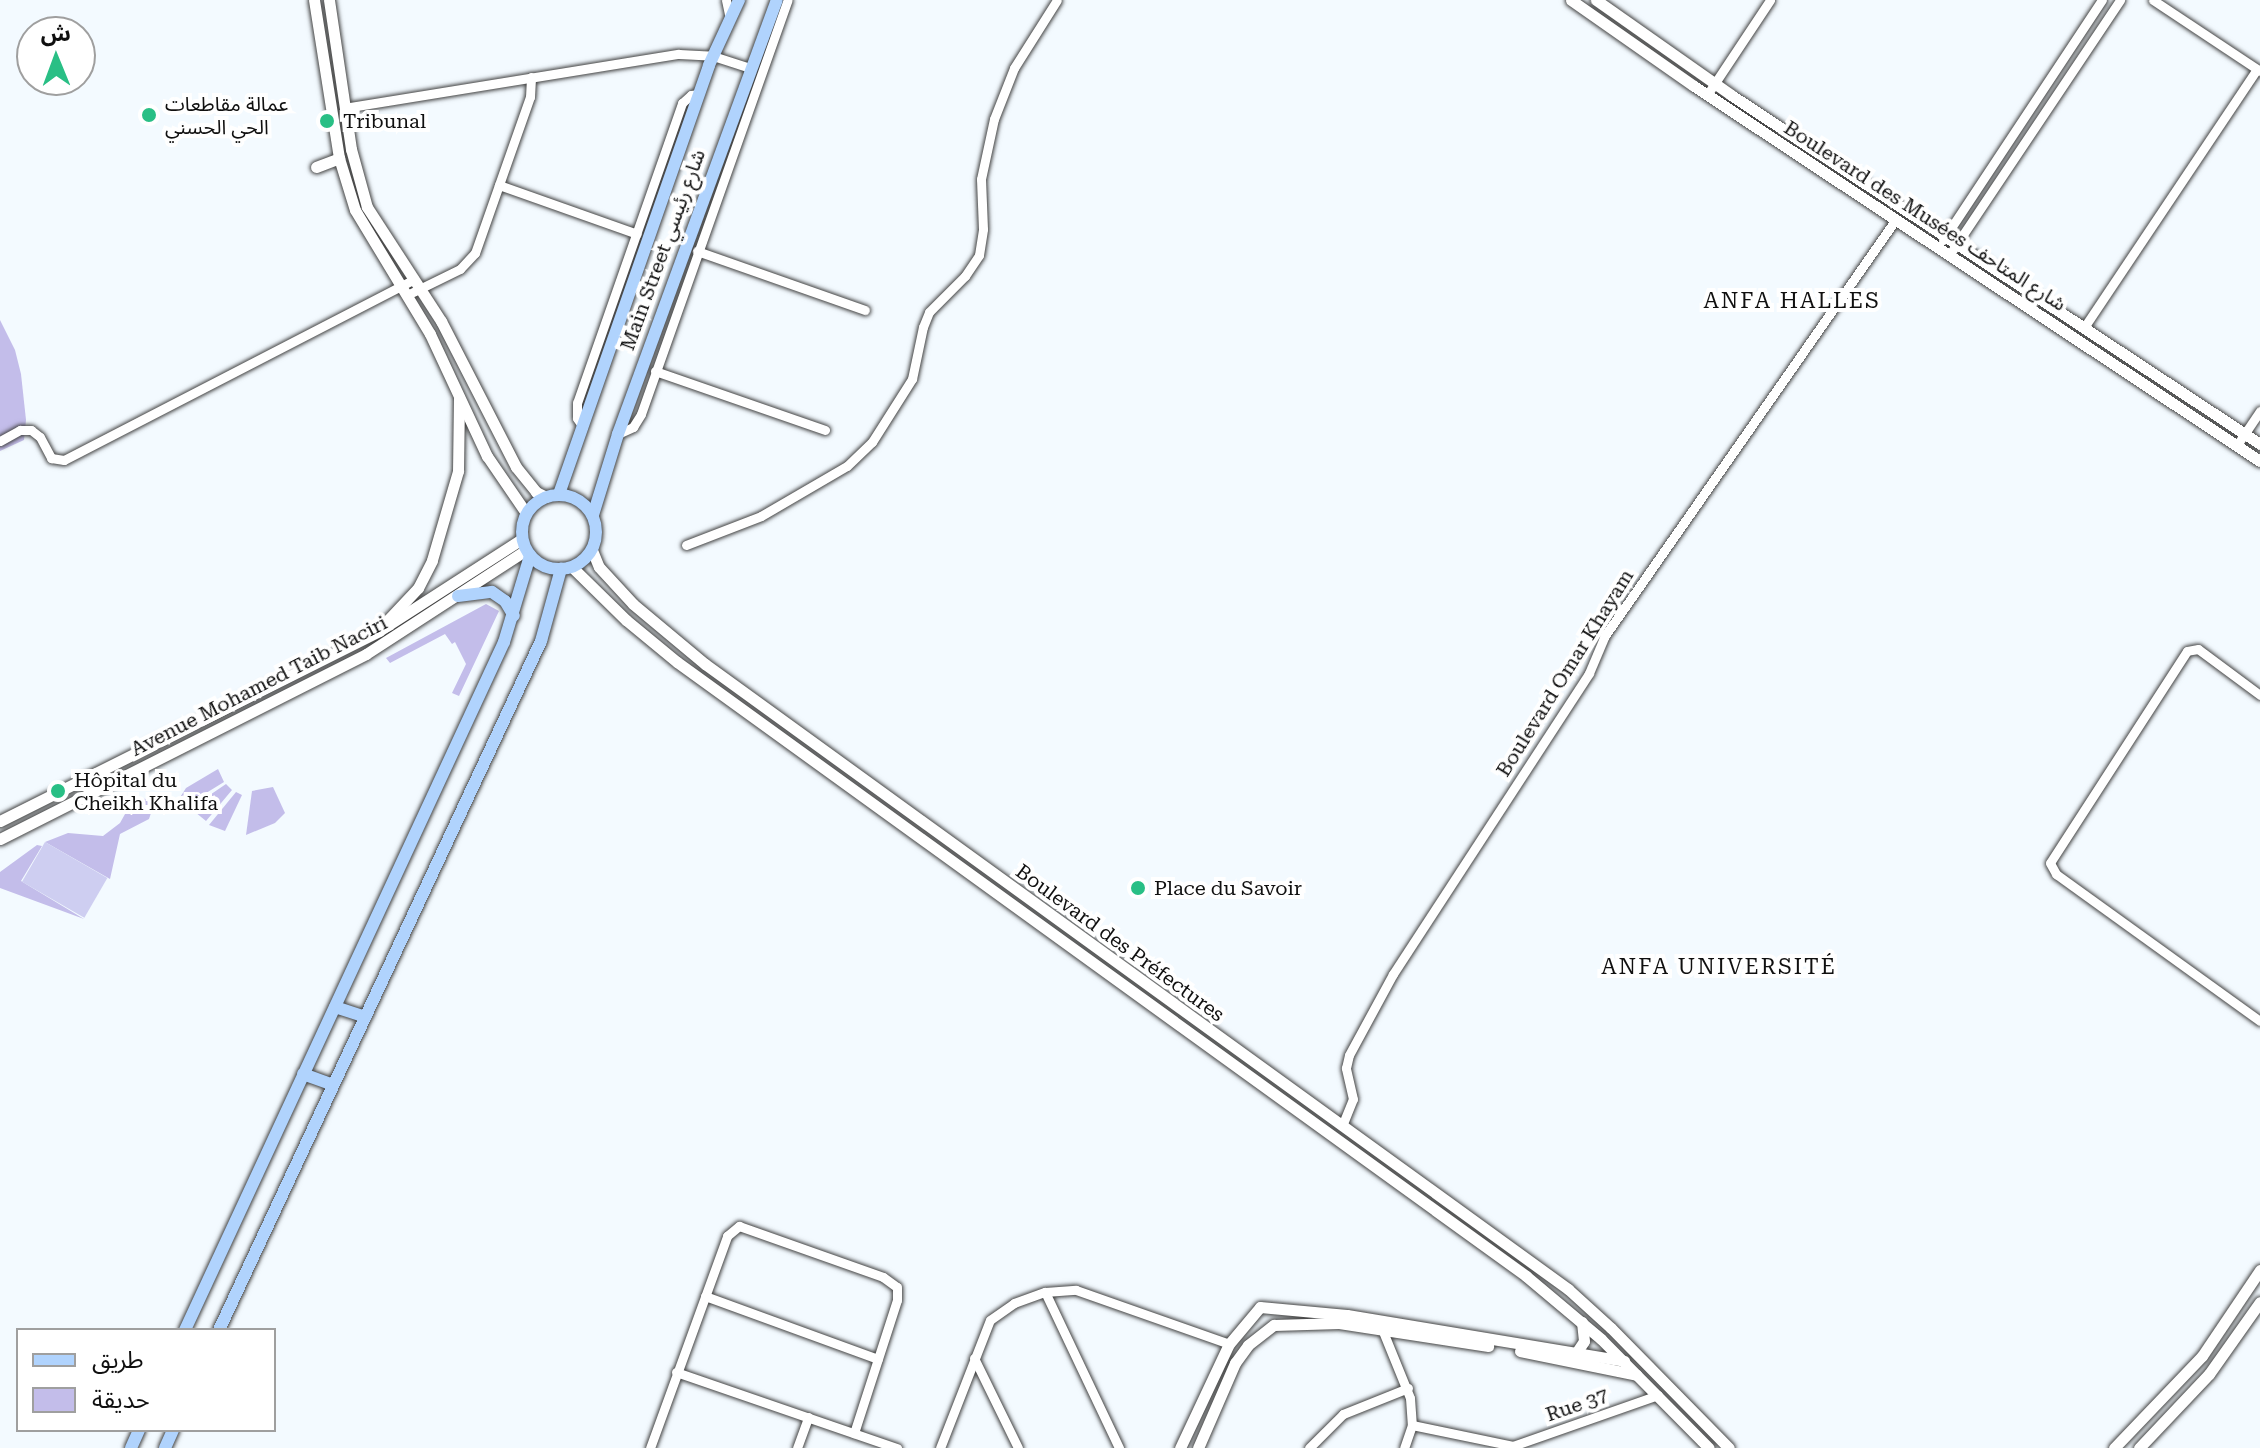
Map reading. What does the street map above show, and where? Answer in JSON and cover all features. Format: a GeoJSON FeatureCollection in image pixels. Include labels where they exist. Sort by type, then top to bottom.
{"type":"FeatureCollection","features":[{"type":"Feature","properties":{"kind":"main road","name":"Main Street شارع رئيسي"},"geometry":{"type":"LineString","coordinates":[[553,496],[583,427],[713,56],[739,0]]}},
{"type":"Feature","properties":{"kind":"main road","name":"Main Street شارع رئيسي"},"geometry":{"type":"LineString","coordinates":[[593,515],[618,434],[777,0]]}},
{"type":"Feature","properties":{"kind":"main road"},"geometry":{"type":"LineString","coordinates":[[186,1328],[514,616],[526,548],[526,513],[553,496],[579,500],[593,515],[596,533],[592,550],[567,568],[541,641],[220,1328]]}},
{"type":"Feature","properties":{"kind":"main road"},"geometry":{"type":"LineString","coordinates":[[526,548],[541,565],[567,568]]}},
{"type":"Feature","properties":{"kind":"main road"},"geometry":{"type":"LineString","coordinates":[[458,596],[492,592],[505,601],[514,616]]}},
{"type":"Feature","properties":{"kind":"main road"},"geometry":{"type":"LineString","coordinates":[[335,1007],[365,1017]]}},
{"type":"Feature","properties":{"kind":"main road"},"geometry":{"type":"LineString","coordinates":[[303,1074],[333,1085]]}},
{"type":"Feature","properties":{"kind":"street"},"geometry":{"type":"LineString","coordinates":[[314,0],[339,158],[355,210],[404,291],[487,456],[526,513]]}},
{"type":"Feature","properties":{"kind":"street"},"geometry":{"type":"LineString","coordinates":[[329,0],[354,166],[367,207],[417,284],[509,455],[529,484],[553,496]]}},
{"type":"Feature","properties":{"kind":"street"},"geometry":{"type":"LineString","coordinates":[[726,0],[730,19]]}},
{"type":"Feature","properties":{"kind":"street"},"geometry":{"type":"LineString","coordinates":[[618,434],[636,424],[788,0]]}},
{"type":"Feature","properties":{"kind":"street"},"geometry":{"type":"LineString","coordinates":[[686,545],[761,516],[847,466],[872,442],[912,379],[929,312],[965,276],[979,255],[983,229],[981,179],[994,119],[1014,68],[1057,0]]}},
{"type":"Feature","properties":{"kind":"street","name":"Boulevard des Musées شارع المتاحف"},"geometry":{"type":"LineString","coordinates":[[1571,0],[1707,95],[2260,461]]}},
{"type":"Feature","properties":{"kind":"street"},"geometry":{"type":"LineString","coordinates":[[1707,95],[1770,0]]}},
{"type":"Feature","properties":{"kind":"street"},"geometry":{"type":"LineString","coordinates":[[1939,246],[2102,0]]}},
{"type":"Feature","properties":{"kind":"street"},"geometry":{"type":"LineString","coordinates":[[1950,254],[2120,0]]}},
{"type":"Feature","properties":{"kind":"street"},"geometry":{"type":"LineString","coordinates":[[2085,326],[2258,70],[2153,0]]}},
{"type":"Feature","properties":{"kind":"street","name":"Boulevard des Musées شارع المتاحف"},"geometry":{"type":"LineString","coordinates":[[1604,2],[1715,83],[2260,444]]}},
{"type":"Feature","properties":{"kind":"street"},"geometry":{"type":"LineString","coordinates":[[344,108],[679,54],[713,56],[750,68]]}},
{"type":"Feature","properties":{"kind":"street"},"geometry":{"type":"LineString","coordinates":[[0,441],[20,430],[31,430],[40,437],[51,458],[64,460],[471,259],[530,97],[531,77]]}},
{"type":"Feature","properties":{"kind":"street"},"geometry":{"type":"LineString","coordinates":[[583,427],[577,418],[577,403],[682,103],[688,97],[699,94]]}},
{"type":"Feature","properties":{"kind":"street"},"geometry":{"type":"LineString","coordinates":[[316,167],[339,158]]}},
{"type":"Feature","properties":{"kind":"street"},"geometry":{"type":"LineString","coordinates":[[499,185],[637,234]]}},
{"type":"Feature","properties":{"kind":"street","name":"Boulevard Omar Khayam"},"geometry":{"type":"LineString","coordinates":[[1338,1123],[1353,1099],[1346,1068],[1349,1055],[1393,974],[1589,673],[1604,637],[1896,219]]}},
{"type":"Feature","properties":{"kind":"street"},"geometry":{"type":"LineString","coordinates":[[697,251],[865,310]]}},
{"type":"Feature","properties":{"kind":"street"},"geometry":{"type":"LineString","coordinates":[[655,371],[825,430]]}},
{"type":"Feature","properties":{"kind":"street"},"geometry":{"type":"LineString","coordinates":[[379,631],[418,588],[432,560],[458,471],[459,397]]}},
{"type":"Feature","properties":{"kind":"street"},"geometry":{"type":"LineString","coordinates":[[2237,445],[2260,411]]}},
{"type":"Feature","properties":{"kind":"street","name":"Avenue Mohamed Taib Naciri"},"geometry":{"type":"LineString","coordinates":[[0,821],[379,631],[526,548]]}},
{"type":"Feature","properties":{"kind":"street","name":"Avenue Mohamed Taib Naciri"},"geometry":{"type":"LineString","coordinates":[[0,839],[366,654],[458,596],[526,548]]}},
{"type":"Feature","properties":{"kind":"street","name":"Boulevard des Préfectures"},"geometry":{"type":"LineString","coordinates":[[592,550],[594,560],[605,574],[669,636],[1568,1289],[1729,1448]]}},
{"type":"Feature","properties":{"kind":"street","name":"Boulevard des Préfectures"},"geometry":{"type":"LineString","coordinates":[[567,568],[668,655],[1526,1276],[1638,1375],[1709,1448]]}},
{"type":"Feature","properties":{"kind":"street"},"geometry":{"type":"LineString","coordinates":[[2260,695],[2198,649],[2187,651],[2050,863],[2056,874],[2260,1021]]}},
{"type":"Feature","properties":{"kind":"street"},"geometry":{"type":"LineString","coordinates":[[1097,965],[1105,954]]}},
{"type":"Feature","properties":{"kind":"street"},"geometry":{"type":"LineString","coordinates":[[1327,1131],[1338,1123]]}},
{"type":"Feature","properties":{"kind":"street"},"geometry":{"type":"LineString","coordinates":[[650,1448],[727,1236],[739,1226],[891,1281],[898,1291],[854,1433]]}},
{"type":"Feature","properties":{"kind":"street"},"geometry":{"type":"LineString","coordinates":[[2114,1448],[2202,1356],[2260,1270]]}},
{"type":"Feature","properties":{"kind":"street"},"geometry":{"type":"LineString","coordinates":[[940,1448],[990,1320],[1014,1303],[1045,1292],[1076,1290],[1229,1344]]}},
{"type":"Feature","properties":{"kind":"street"},"geometry":{"type":"LineString","coordinates":[[1045,1292],[1119,1448]]}},
{"type":"Feature","properties":{"kind":"street"},"geometry":{"type":"LineString","coordinates":[[705,1296],[878,1359]]}},
{"type":"Feature","properties":{"kind":"street"},"geometry":{"type":"LineString","coordinates":[[2139,1448],[2209,1374],[2260,1302]]}},
{"type":"Feature","properties":{"kind":"street"},"geometry":{"type":"LineString","coordinates":[[1180,1448],[1229,1344],[1251,1320],[1256,1309],[1264,1307],[1347,1315],[1623,1361],[1638,1356]]}},
{"type":"Feature","properties":{"kind":"street"},"geometry":{"type":"LineString","coordinates":[[1198,1448],[1235,1363],[1248,1345],[1270,1328],[1276,1319],[1271,1310]]}},
{"type":"Feature","properties":{"kind":"street"},"geometry":{"type":"LineString","coordinates":[[1251,1320],[1255,1328],[1316,1322],[1382,1329],[1597,1365],[1638,1375],[1653,1370]]}},
{"type":"Feature","properties":{"kind":"street"},"geometry":{"type":"LineString","coordinates":[[1576,1353],[1584,1341],[1581,1322]]}},
{"type":"Feature","properties":{"kind":"street"},"geometry":{"type":"LineString","coordinates":[[1382,1329],[1408,1388],[1412,1425],[1404,1448]]}},
{"type":"Feature","properties":{"kind":"street"},"geometry":{"type":"LineString","coordinates":[[974,1358],[1018,1448]]}},
{"type":"Feature","properties":{"kind":"street"},"geometry":{"type":"LineString","coordinates":[[676,1372],[897,1448]]}},
{"type":"Feature","properties":{"kind":"street"},"geometry":{"type":"LineString","coordinates":[[1309,1448],[1343,1414],[1408,1388]]}},
{"type":"Feature","properties":{"kind":"street","name":"Rue 37"},"geometry":{"type":"LineString","coordinates":[[1510,1447],[1658,1395]]}},
{"type":"Feature","properties":{"kind":"street"},"geometry":{"type":"LineString","coordinates":[[797,1448],[808,1417]]}},
{"type":"Feature","properties":{"kind":"street"},"geometry":{"type":"LineString","coordinates":[[1412,1425],[1510,1447]]}},
{"type":"Feature","properties":{"kind":"green space"},"geometry":{"type":"Polygon","coordinates":[[[0,320],[15,350],[26,420],[24,440],[0,451],[0,320]]]}},
{"type":"Feature","properties":{"kind":"green space"},"geometry":{"type":"Polygon","coordinates":[[[486,604],[499,611],[459,696],[452,693],[466,664],[455,642],[452,644],[445,634],[390,663],[386,658],[486,604]]]}},
{"type":"Feature","properties":{"kind":"green space"},"geometry":{"type":"Polygon","coordinates":[[[218,769],[224,782],[198,798],[201,801],[226,784],[232,790],[206,821],[179,799],[186,788],[218,769]]]}},
{"type":"Feature","properties":{"kind":"green space"},"geometry":{"type":"Polygon","coordinates":[[[273,787],[285,813],[275,823],[246,835],[252,791],[273,787]]]}},
{"type":"Feature","properties":{"kind":"green space"},"geometry":{"type":"Polygon","coordinates":[[[236,792],[242,795],[225,831],[209,825],[236,792]]]}},
{"type":"Feature","properties":{"kind":"green space"},"geometry":{"type":"Polygon","coordinates":[[[134,798],[147,799],[151,813],[149,819],[120,834],[110,879],[45,842],[68,833],[103,836],[120,823],[134,798]]]}},
{"type":"Feature","properties":{"kind":"green space"},"geometry":{"type":"Polygon","coordinates":[[[37,845],[42,846],[21,881],[84,919],[0,888],[0,872],[37,845]]]}},
{"type":"Feature","properties":{"kind":"shaded area"},"geometry":{"type":"Polygon","coordinates":[[[45,842],[107,878],[84,918],[22,882],[45,842]]]}},
{"type":"Feature","properties":{"kind":"place","name":"عمالة مقاطعات الحي الحسني"},"geometry":{"type":"Point","coordinates":[149,115]}},
{"type":"Feature","properties":{"kind":"place","name":"Tribunal"},"geometry":{"type":"Point","coordinates":[327,121]}},
{"type":"Feature","properties":{"kind":"place","name":"Hôpital du Cheikh Khalifa"},"geometry":{"type":"Point","coordinates":[58,791]}},
{"type":"Feature","properties":{"kind":"place","name":"Place du Savoir"},"geometry":{"type":"Point","coordinates":[1138,888]}},
{"type":"Feature","properties":{"kind":"district","name":"ANFA HALLES"},"geometry":{"type":"Point","coordinates":[1792,301]}},
{"type":"Feature","properties":{"kind":"district","name":"ANFA UNIVERSITÉ"},"geometry":{"type":"Point","coordinates":[1719,967]}}]}
